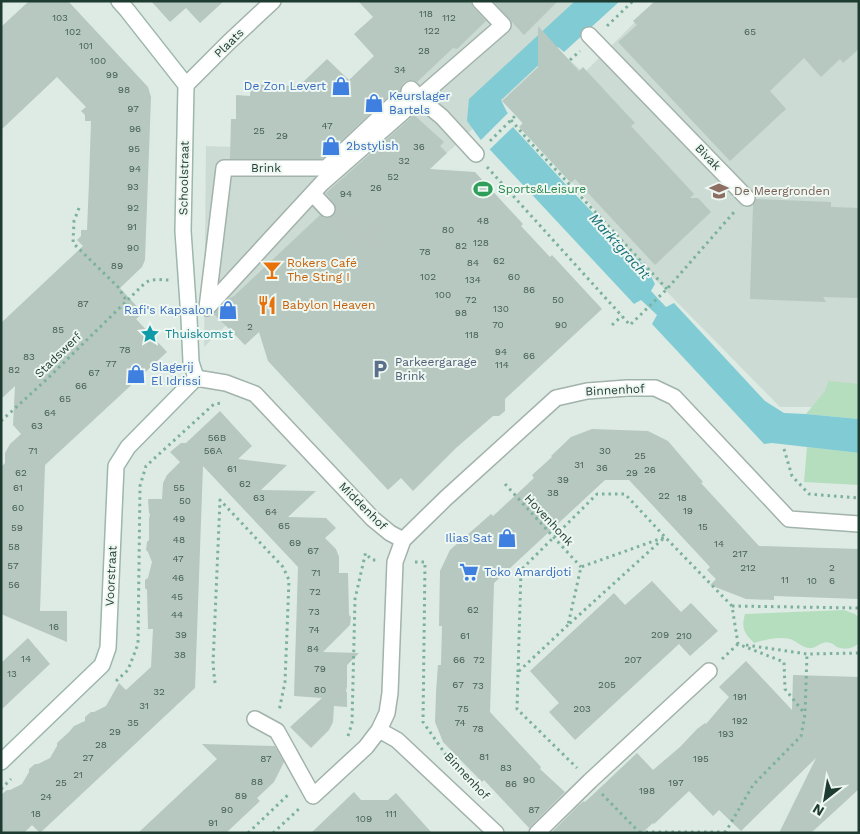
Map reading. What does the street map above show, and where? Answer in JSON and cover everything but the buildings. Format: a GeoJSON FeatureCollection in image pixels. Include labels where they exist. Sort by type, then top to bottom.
{"type":"FeatureCollection","features":[{"type":"Feature","properties":{"kind":"street"},"geometry":{"type":"LineString","coordinates":[[119,1],[186,86]]}},
{"type":"Feature","properties":{"kind":"street","name":"Plaats"},"geometry":{"type":"LineString","coordinates":[[186,86],[272,1]]}},
{"type":"Feature","properties":{"kind":"street"},"geometry":{"type":"LineString","coordinates":[[480,1],[503,25],[419,98],[480,151]]}},
{"type":"Feature","properties":{"kind":"street","name":"Bivak"},"geometry":{"type":"LineString","coordinates":[[589,35],[747,198]]}},
{"type":"Feature","properties":{"kind":"street","name":"Schoolstraat"},"geometry":{"type":"LineString","coordinates":[[186,86],[183,231],[190,318],[191,362],[196,378]]}},
{"type":"Feature","properties":{"kind":"street","name":"Brink"},"geometry":{"type":"LineString","coordinates":[[411,89],[419,98],[322,183],[313,194],[208,308],[224,168],[326,168],[398,100],[402,104],[409,98],[409,91],[411,89]]}},
{"type":"Feature","properties":{"kind":"street"},"geometry":{"type":"LineString","coordinates":[[313,194],[327,209]]}},
{"type":"Feature","properties":{"kind":"street","name":"Middenhof"},"geometry":{"type":"LineString","coordinates":[[196,378],[226,383],[256,394],[373,519],[390,534],[403,540]]}},
{"type":"Feature","properties":{"kind":"street","name":"Voorstraat"},"geometry":{"type":"LineString","coordinates":[[1,762],[102,665],[108,648],[116,466],[128,447],[196,378]]}},
{"type":"Feature","properties":{"kind":"street","name":"Binnenhof"},"geometry":{"type":"LineString","coordinates":[[403,540],[446,498],[556,398],[587,391],[627,388],[655,388],[674,397],[789,519],[859,524]]}},
{"type":"Feature","properties":{"kind":"street"},"geometry":{"type":"LineString","coordinates":[[255,718],[277,730],[313,796],[366,747],[379,730],[387,713],[390,693],[395,562],[403,540]]}},
{"type":"Feature","properties":{"kind":"street"},"geometry":{"type":"LineString","coordinates":[[537,833],[590,781],[709,671]]}},
{"type":"Feature","properties":{"kind":"street"},"geometry":{"type":"LineString","coordinates":[[379,730],[397,740],[496,833]]}},
{"type":"Feature","properties":{"kind":"path"},"geometry":{"type":"LineString","coordinates":[[515,116],[480,151],[630,325],[658,298],[747,198]]}},
{"type":"Feature","properties":{"kind":"path"},"geometry":{"type":"LineString","coordinates":[[511,120],[667,288]]}},
{"type":"Feature","properties":{"kind":"path"},"geometry":{"type":"LineString","coordinates":[[79,208],[74,221],[73,243],[118,287],[126,300]]}},
{"type":"Feature","properties":{"kind":"path","name":"Stadswerf"},"geometry":{"type":"LineString","coordinates":[[1,421],[149,280],[186,279]]}},
{"type":"Feature","properties":{"kind":"path"},"geometry":{"type":"LineString","coordinates":[[612,325],[622,316]]}},
{"type":"Feature","properties":{"kind":"path"},"geometry":{"type":"LineString","coordinates":[[784,449],[792,476],[809,494],[859,498]]}},
{"type":"Feature","properties":{"kind":"path","name":"Hovenhonk"},"geometry":{"type":"LineString","coordinates":[[505,484],[581,567]]}},
{"type":"Feature","properties":{"kind":"path"},"geometry":{"type":"LineString","coordinates":[[738,644],[732,606],[625,494],[597,494],[521,570],[517,709],[639,832],[725,833],[753,785],[801,736],[805,714],[807,654]]}},
{"type":"Feature","properties":{"kind":"path"},"geometry":{"type":"LineString","coordinates":[[215,683],[212,664],[220,500],[283,566],[289,580],[286,682],[278,714]]}},
{"type":"Feature","properties":{"kind":"path"},"geometry":{"type":"LineString","coordinates":[[568,625],[581,567],[665,537]]}},
{"type":"Feature","properties":{"kind":"path"},"geometry":{"type":"LineString","coordinates":[[518,672],[665,537]]}},
{"type":"Feature","properties":{"kind":"path"},"geometry":{"type":"LineString","coordinates":[[346,738],[352,724],[355,599],[366,551]]}},
{"type":"Feature","properties":{"kind":"path","name":"Binnenhof"},"geometry":{"type":"LineString","coordinates":[[424,562],[423,722],[449,760],[456,767]]}},
{"type":"Feature","properties":{"kind":"path"},"geometry":{"type":"LineString","coordinates":[[732,606],[859,608]]}},
{"type":"Feature","properties":{"kind":"path"},"geometry":{"type":"LineString","coordinates":[[738,644],[807,654],[859,653]]}},
{"type":"Feature","properties":{"kind":"path"},"geometry":{"type":"LineString","coordinates":[[709,671],[738,644]]}},
{"type":"Feature","properties":{"kind":"path"},"geometry":{"type":"LineString","coordinates":[[738,644],[784,662],[785,689],[805,714]]}},
{"type":"Feature","properties":{"kind":"path"},"geometry":{"type":"LineString","coordinates":[[248,833],[304,780]]}},
{"type":"Feature","properties":{"kind":"path"},"geometry":{"type":"LineString","coordinates":[[273,833],[313,796]]}},
{"type":"Feature","properties":{"kind":"shaded area"},"geometry":{"type":"Polygon","coordinates":[[[376,1],[605,1],[432,166],[410,144],[204,347],[206,146],[292,149],[412,43],[376,1]]]}},
{"type":"Feature","properties":{"kind":"shaded area","name":"De Meergronden"},"geometry":{"type":"Polygon","coordinates":[[[656,1],[859,1],[859,407],[780,407],[649,273],[509,108],[563,54],[584,73],[656,1]]]}},
{"type":"Feature","properties":{"kind":"green space"},"geometry":{"type":"Polygon","coordinates":[[[829,379],[829,381],[859,384],[859,419],[806,414],[825,391],[829,379]]]}},
{"type":"Feature","properties":{"kind":"green space"},"geometry":{"type":"Polygon","coordinates":[[[807,447],[859,453],[859,485],[804,482],[807,447]]]}},
{"type":"Feature","properties":{"kind":"green space"},"geometry":{"type":"Polygon","coordinates":[[[844,610],[855,614],[859,618],[859,643],[854,647],[846,649],[827,642],[809,648],[785,638],[754,643],[743,627],[745,614],[844,610]]]}},
{"type":"Feature","properties":{"kind":"water","name":"Marktgracht"},"geometry":{"type":"Polygon","coordinates":[[[575,1],[620,1],[564,52],[558,47],[501,100],[507,112],[515,121],[513,127],[648,270],[655,284],[651,291],[666,307],[674,303],[765,401],[784,413],[859,419],[859,453],[772,443],[764,444],[652,324],[657,315],[641,300],[634,304],[480,139],[467,121],[469,99],[575,1]]]}},
{"type":"Feature","properties":{"kind":"pier"},"geometry":{"type":"Polygon","coordinates":[[[510,111],[518,122],[488,151],[479,142],[510,111]]]}},
{"type":"Feature","properties":{"kind":"tunnel"},"geometry":{"type":"LineString","coordinates":[[327,209],[354,223],[374,235],[357,239],[327,209]]}},
{"type":"Feature","properties":{"kind":"place","name":"De Zon Levert"},"geometry":{"type":"Point","coordinates":[341,86]}},
{"type":"Feature","properties":{"kind":"place","name":"Keurslager Bartels"},"geometry":{"type":"Point","coordinates":[374,103]}},
{"type":"Feature","properties":{"kind":"place","name":"2bstylish"},"geometry":{"type":"Point","coordinates":[331,146]}},
{"type":"Feature","properties":{"kind":"place","name":"Sports&Leisure"},"geometry":{"type":"Point","coordinates":[483,189]}},
{"type":"Feature","properties":{"kind":"place","name":"De Meergronden"},"geometry":{"type":"Point","coordinates":[719,191]}},
{"type":"Feature","properties":{"kind":"place","name":"Rokers Café The Sting I"},"geometry":{"type":"Point","coordinates":[272,270]}},
{"type":"Feature","properties":{"kind":"place","name":"Babylon Heaven"},"geometry":{"type":"Point","coordinates":[267,305]}},
{"type":"Feature","properties":{"kind":"place","name":"Rafi's Kapsalon"},"geometry":{"type":"Point","coordinates":[228,310]}},
{"type":"Feature","properties":{"kind":"place","name":"Thuiskomst"},"geometry":{"type":"Point","coordinates":[150,334]}},
{"type":"Feature","properties":{"kind":"place","name":"Parkeergarage Brink"},"geometry":{"type":"Point","coordinates":[380,369]}},
{"type":"Feature","properties":{"kind":"place","name":"Slagerij El Idrissi"},"geometry":{"type":"Point","coordinates":[136,374]}},
{"type":"Feature","properties":{"kind":"place","name":"Ilias Sat"},"geometry":{"type":"Point","coordinates":[507,538]}},
{"type":"Feature","properties":{"kind":"place","name":"Toko Amardjoti"},"geometry":{"type":"Point","coordinates":[469,572]}}]}
